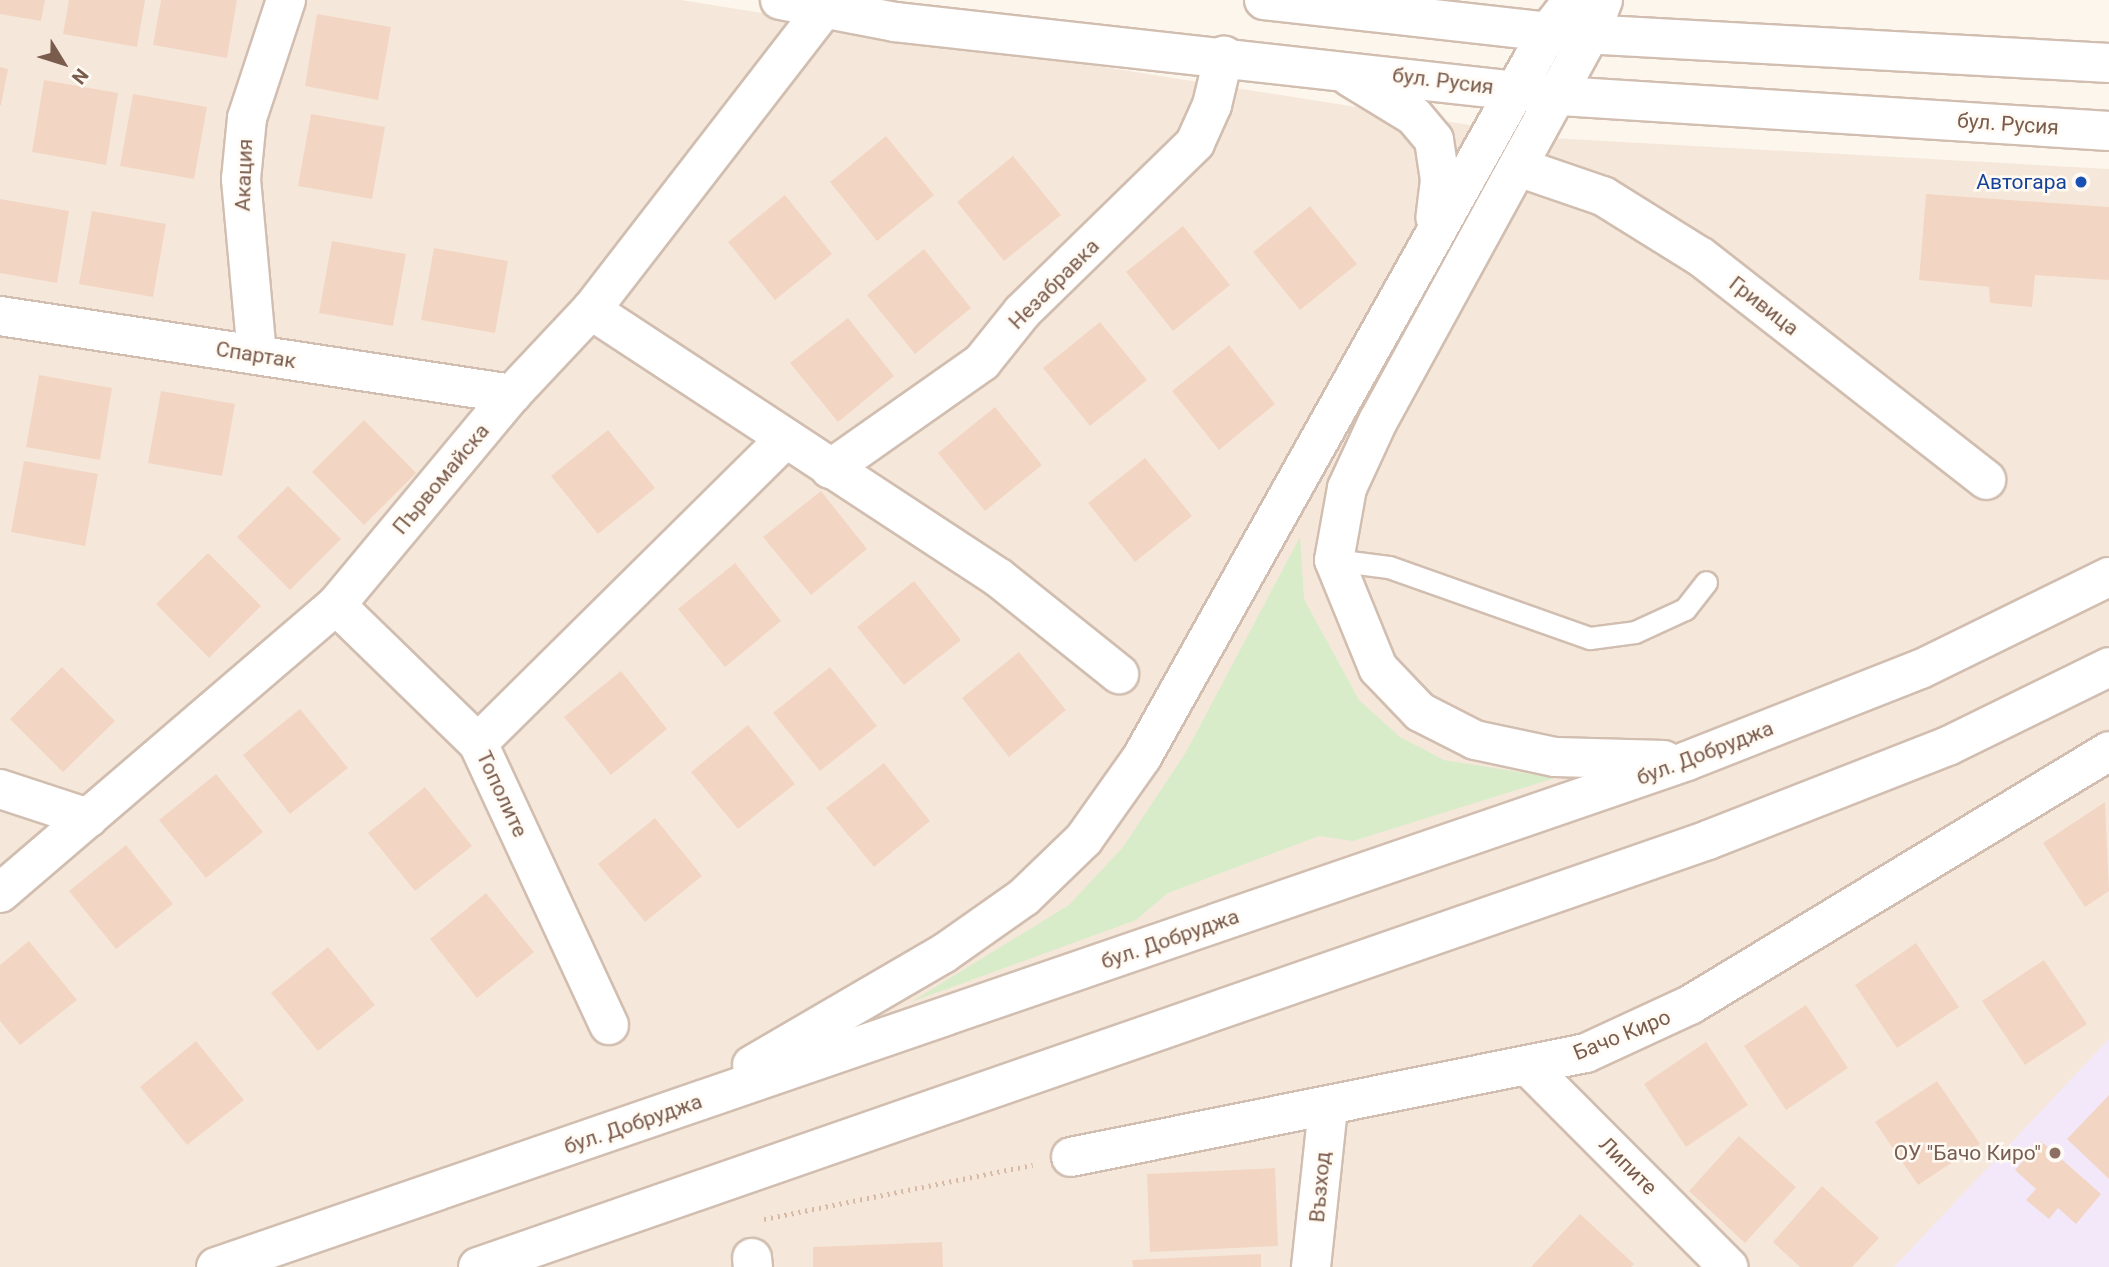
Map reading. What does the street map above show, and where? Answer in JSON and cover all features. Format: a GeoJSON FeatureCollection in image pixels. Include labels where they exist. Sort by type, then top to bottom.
{"type":"FeatureCollection","features":[{"type":"Feature","properties":{"kind":"main road","name":"Акация"},"geometry":{"type":"LineString","coordinates":[[257,355],[241,179],[247,118],[286,0]]}},
{"type":"Feature","properties":{"kind":"main road","name":"бул. Русия"},"geometry":{"type":"LineString","coordinates":[[780,0],[895,22],[1326,66],[1561,96],[2109,131]]}},
{"type":"Feature","properties":{"kind":"main road"},"geometry":{"type":"LineString","coordinates":[[1271,0],[1548,32],[1596,17],[2109,63]]}},
{"type":"Feature","properties":{"kind":"main road"},"geometry":{"type":"LineString","coordinates":[[678,1108],[943,954],[1024,897],[1084,838],[1142,757],[1513,90],[1548,32],[1573,0]]}},
{"type":"Feature","properties":{"kind":"main road","name":"Първомайска"},"geometry":{"type":"LineString","coordinates":[[0,893],[336,605],[512,394],[591,310],[824,8]]}},
{"type":"Feature","properties":{"kind":"main road"},"geometry":{"type":"LineString","coordinates":[[1596,17],[1561,96],[1378,421],[1347,488],[1334,560],[1378,668],[1420,712],[1475,740],[1555,757],[1687,761]]}},
{"type":"Feature","properties":{"kind":"main road","name":"Незабравка"},"geometry":{"type":"LineString","coordinates":[[830,469],[982,362],[1022,312],[1195,143],[1212,105],[1224,55]]}},
{"type":"Feature","properties":{"kind":"main road"},"geometry":{"type":"LineString","coordinates":[[1326,66],[1391,99],[1434,140],[1440,180],[1434,230]]}},
{"type":"Feature","properties":{"kind":"main road","name":"Гривица"},"geometry":{"type":"LineString","coordinates":[[1521,168],[1603,196],[1701,257],[1986,480]]}},
{"type":"Feature","properties":{"kind":"main road"},"geometry":{"type":"LineString","coordinates":[[591,310],[999,578],[1119,674]]}},
{"type":"Feature","properties":{"kind":"main road","name":"Спартак"},"geometry":{"type":"LineString","coordinates":[[0,316],[512,394]]}},
{"type":"Feature","properties":{"kind":"main road"},"geometry":{"type":"LineString","coordinates":[[478,743],[785,439]]}},
{"type":"Feature","properties":{"kind":"main road","name":"бул. Добруджа"},"geometry":{"type":"LineString","coordinates":[[216,1267],[1687,761],[1921,669],[2109,577]]}},
{"type":"Feature","properties":{"kind":"main road","name":"Тополите"},"geometry":{"type":"LineString","coordinates":[[336,605],[478,743],[609,1025]]}},
{"type":"Feature","properties":{"kind":"main road"},"geometry":{"type":"LineString","coordinates":[[478,1267],[1708,840],[1948,746],[2109,667]]}},
{"type":"Feature","properties":{"kind":"main road","name":"Бачо Киро"},"geometry":{"type":"LineString","coordinates":[[1071,1157],[1586,1054],[1690,1006],[2109,751]]}},
{"type":"Feature","properties":{"kind":"main road"},"geometry":{"type":"LineString","coordinates":[[0,789],[88,817]]}},
{"type":"Feature","properties":{"kind":"main road","name":"Липите"},"geometry":{"type":"LineString","coordinates":[[1528,1066],[1728,1267]]}},
{"type":"Feature","properties":{"kind":"main road","name":"Възход"},"geometry":{"type":"LineString","coordinates":[[1311,1267],[1328,1107]]}},
{"type":"Feature","properties":{"kind":"lane"},"geometry":{"type":"LineString","coordinates":[[1334,560],[1389,567],[1590,638],[1635,632],[1685,609],[1706,582]]}},
{"type":"Feature","properties":{"kind":"path"},"geometry":{"type":"LineString","coordinates":[[752,1263],[748,1223],[1071,1157]]}},
{"type":"Feature","properties":{"kind":"shaded area"},"geometry":{"type":"Polygon","coordinates":[[[0,0],[681,0],[1552,138],[2109,169],[2109,1267],[0,1267],[0,0]]]}},
{"type":"Feature","properties":{"kind":"shaded area","name":"ОУ \"Бачо Киро\""},"geometry":{"type":"Polygon","coordinates":[[[2109,1039],[2109,1267],[1894,1267],[2109,1039]]]}},
{"type":"Feature","properties":{"kind":"green space"},"geometry":{"type":"Polygon","coordinates":[[[1300,537],[1304,599],[1359,700],[1400,737],[1444,760],[1555,778],[1353,841],[1319,836],[1168,893],[1136,920],[911,1002],[1069,905],[1123,847],[1186,752],[1300,537]]]}},
{"type":"Feature","properties":{"kind":"building"},"geometry":{"type":"Polygon","coordinates":[[[0,0],[45,0],[41,21],[0,14],[0,0]]]}},
{"type":"Feature","properties":{"kind":"building"},"geometry":{"type":"Polygon","coordinates":[[[69,0],[145,0],[137,47],[63,34],[69,0]]]}},
{"type":"Feature","properties":{"kind":"building"},"geometry":{"type":"Polygon","coordinates":[[[161,0],[237,0],[227,58],[153,45],[161,0]]]}},
{"type":"Feature","properties":{"kind":"building"},"geometry":{"type":"Polygon","coordinates":[[[317,14],[391,27],[378,100],[305,86],[317,14]]]}},
{"type":"Feature","properties":{"kind":"building"},"geometry":{"type":"Polygon","coordinates":[[[0,67],[8,69],[1,105],[0,105],[0,67]]]}},
{"type":"Feature","properties":{"kind":"building"},"geometry":{"type":"Polygon","coordinates":[[[44,80],[118,93],[106,165],[32,152],[44,80]]]}},
{"type":"Feature","properties":{"kind":"building"},"geometry":{"type":"Polygon","coordinates":[[[133,94],[207,107],[194,179],[120,166],[133,94]]]}},
{"type":"Feature","properties":{"kind":"building"},"geometry":{"type":"Polygon","coordinates":[[[311,114],[385,127],[372,199],[298,186],[311,114]]]}},
{"type":"Feature","properties":{"kind":"building"},"geometry":{"type":"Polygon","coordinates":[[[886,136],[934,195],[877,241],[830,182],[886,136]]]}},
{"type":"Feature","properties":{"kind":"building"},"geometry":{"type":"Polygon","coordinates":[[[1013,156],[1061,215],[1004,261],[957,202],[1013,156]]]}},
{"type":"Feature","properties":{"kind":"building"},"geometry":{"type":"Polygon","coordinates":[[[1926,194],[2109,207],[2109,280],[2035,275],[2032,307],[1990,303],[1989,287],[1919,280],[1926,194]]]}},
{"type":"Feature","properties":{"kind":"building"},"geometry":{"type":"Polygon","coordinates":[[[785,195],[832,254],[775,300],[728,242],[785,195]]]}},
{"type":"Feature","properties":{"kind":"building"},"geometry":{"type":"Polygon","coordinates":[[[0,199],[69,211],[57,283],[0,273],[0,199]]]}},
{"type":"Feature","properties":{"kind":"building"},"geometry":{"type":"Polygon","coordinates":[[[1310,206],[1357,264],[1300,310],[1253,252],[1310,206]]]}},
{"type":"Feature","properties":{"kind":"building"},"geometry":{"type":"Polygon","coordinates":[[[92,211],[166,224],[153,297],[79,284],[92,211]]]}},
{"type":"Feature","properties":{"kind":"building"},"geometry":{"type":"Polygon","coordinates":[[[1183,226],[1230,285],[1173,331],[1126,272],[1183,226]]]}},
{"type":"Feature","properties":{"kind":"building"},"geometry":{"type":"Polygon","coordinates":[[[332,241],[406,254],[393,326],[319,313],[332,241]]]}},
{"type":"Feature","properties":{"kind":"building"},"geometry":{"type":"Polygon","coordinates":[[[434,248],[508,261],[495,333],[421,320],[434,248]]]}},
{"type":"Feature","properties":{"kind":"building"},"geometry":{"type":"Polygon","coordinates":[[[924,249],[971,308],[915,354],[867,295],[924,249]]]}},
{"type":"Feature","properties":{"kind":"building"},"geometry":{"type":"Polygon","coordinates":[[[848,318],[894,376],[838,422],[790,363],[848,318]]]}},
{"type":"Feature","properties":{"kind":"building"},"geometry":{"type":"Polygon","coordinates":[[[1100,322],[1147,380],[1090,426],[1043,368],[1100,322]]]}},
{"type":"Feature","properties":{"kind":"building"},"geometry":{"type":"Polygon","coordinates":[[[1229,345],[1275,404],[1219,450],[1172,391],[1229,345]]]}},
{"type":"Feature","properties":{"kind":"building"},"geometry":{"type":"Polygon","coordinates":[[[39,375],[112,388],[100,460],[26,447],[39,375]]]}},
{"type":"Feature","properties":{"kind":"building"},"geometry":{"type":"Polygon","coordinates":[[[161,391],[235,404],[222,476],[148,463],[161,391]]]}},
{"type":"Feature","properties":{"kind":"building"},"geometry":{"type":"Polygon","coordinates":[[[995,407],[1042,465],[985,511],[938,453],[995,407]]]}},
{"type":"Feature","properties":{"kind":"building"},"geometry":{"type":"Polygon","coordinates":[[[364,420],[416,473],[364,525],[312,472],[364,420]]]}},
{"type":"Feature","properties":{"kind":"building"},"geometry":{"type":"Polygon","coordinates":[[[608,430],[655,488],[598,534],[551,476],[608,430]]]}},
{"type":"Feature","properties":{"kind":"building"},"geometry":{"type":"Polygon","coordinates":[[[1145,458],[1192,516],[1135,562],[1088,503],[1145,458]]]}},
{"type":"Feature","properties":{"kind":"building"},"geometry":{"type":"Polygon","coordinates":[[[24,461],[98,474],[85,546],[11,532],[24,461]]]}},
{"type":"Feature","properties":{"kind":"building"},"geometry":{"type":"Polygon","coordinates":[[[288,486],[341,539],[290,590],[237,537],[288,486]]]}},
{"type":"Feature","properties":{"kind":"building"},"geometry":{"type":"Polygon","coordinates":[[[821,491],[867,549],[811,595],[763,537],[821,491]]]}},
{"type":"Feature","properties":{"kind":"building"},"geometry":{"type":"Polygon","coordinates":[[[208,553],[261,606],[209,658],[156,604],[208,553]]]}},
{"type":"Feature","properties":{"kind":"building"},"geometry":{"type":"Polygon","coordinates":[[[735,563],[781,621],[725,667],[678,609],[735,563]]]}},
{"type":"Feature","properties":{"kind":"building"},"geometry":{"type":"Polygon","coordinates":[[[914,581],[961,640],[904,685],[857,627],[914,581]]]}},
{"type":"Feature","properties":{"kind":"building"},"geometry":{"type":"Polygon","coordinates":[[[1019,652],[1066,710],[1009,757],[962,698],[1019,652]]]}},
{"type":"Feature","properties":{"kind":"building"},"geometry":{"type":"Polygon","coordinates":[[[62,667],[115,721],[63,772],[10,719],[62,667]]]}},
{"type":"Feature","properties":{"kind":"building"},"geometry":{"type":"Polygon","coordinates":[[[830,667],[877,726],[820,771],[773,713],[830,667]]]}},
{"type":"Feature","properties":{"kind":"building"},"geometry":{"type":"Polygon","coordinates":[[[621,671],[667,729],[611,775],[564,717],[621,671]]]}},
{"type":"Feature","properties":{"kind":"building"},"geometry":{"type":"Polygon","coordinates":[[[300,709],[348,768],[290,814],[243,755],[300,709]]]}},
{"type":"Feature","properties":{"kind":"building"},"geometry":{"type":"Polygon","coordinates":[[[748,725],[795,784],[738,829],[691,772],[748,725]]]}},
{"type":"Feature","properties":{"kind":"building"},"geometry":{"type":"Polygon","coordinates":[[[884,763],[930,821],[874,867],[826,808],[884,763]]]}},
{"type":"Feature","properties":{"kind":"building"},"geometry":{"type":"Polygon","coordinates":[[[216,774],[263,832],[206,878],[159,820],[216,774]]]}},
{"type":"Feature","properties":{"kind":"building"},"geometry":{"type":"Polygon","coordinates":[[[425,787],[472,846],[415,891],[368,833],[425,787]]]}},
{"type":"Feature","properties":{"kind":"building"},"geometry":{"type":"Polygon","coordinates":[[[2105,802],[2109,891],[2085,907],[2043,843],[2105,802]]]}},
{"type":"Feature","properties":{"kind":"building"},"geometry":{"type":"Polygon","coordinates":[[[655,818],[702,876],[645,922],[598,864],[655,818]]]}},
{"type":"Feature","properties":{"kind":"building"},"geometry":{"type":"Polygon","coordinates":[[[126,845],[173,904],[116,949],[69,891],[126,845]]]}},
{"type":"Feature","properties":{"kind":"building"},"geometry":{"type":"Polygon","coordinates":[[[486,893],[534,952],[477,998],[430,939],[486,893]]]}},
{"type":"Feature","properties":{"kind":"building"},"geometry":{"type":"Polygon","coordinates":[[[29,941],[77,1000],[20,1045],[0,1021],[0,965],[29,941]]]}},
{"type":"Feature","properties":{"kind":"building"},"geometry":{"type":"Polygon","coordinates":[[[1916,943],[1959,1007],[1897,1048],[1855,985],[1916,943]]]}},
{"type":"Feature","properties":{"kind":"building"},"geometry":{"type":"Polygon","coordinates":[[[328,947],[375,1005],[318,1051],[271,993],[328,947]]]}},
{"type":"Feature","properties":{"kind":"building"},"geometry":{"type":"Polygon","coordinates":[[[2044,960],[2087,1024],[2025,1065],[1982,1001],[2044,960]]]}},
{"type":"Feature","properties":{"kind":"building"},"geometry":{"type":"Polygon","coordinates":[[[1806,1005],[1848,1068],[1786,1110],[1744,1046],[1806,1005]]]}},
{"type":"Feature","properties":{"kind":"building"},"geometry":{"type":"Polygon","coordinates":[[[196,1041],[244,1100],[187,1145],[140,1087],[196,1041]]]}},
{"type":"Feature","properties":{"kind":"building"},"geometry":{"type":"Polygon","coordinates":[[[1706,1042],[1748,1105],[1686,1147],[1644,1084],[1706,1042]]]}},
{"type":"Feature","properties":{"kind":"building"},"geometry":{"type":"Polygon","coordinates":[[[1937,1081],[1980,1144],[1918,1185],[1875,1122],[1937,1081]]]}},
{"type":"Feature","properties":{"kind":"building"},"geometry":{"type":"Polygon","coordinates":[[[2109,1095],[2109,1179],[2067,1139],[2109,1095]]]}},
{"type":"Feature","properties":{"kind":"building"},"geometry":{"type":"Polygon","coordinates":[[[1739,1136],[1796,1187],[1745,1243],[1689,1191],[1739,1136]]]}},
{"type":"Feature","properties":{"kind":"building"},"geometry":{"type":"Polygon","coordinates":[[[2041,1141],[2101,1194],[2076,1224],[2058,1208],[2049,1219],[2026,1200],[2036,1189],[2015,1170],[2041,1141]]]}},
{"type":"Feature","properties":{"kind":"building"},"geometry":{"type":"Polygon","coordinates":[[[1275,1168],[1278,1246],[1150,1252],[1147,1174],[1275,1168]]]}},
{"type":"Feature","properties":{"kind":"building"},"geometry":{"type":"Polygon","coordinates":[[[1822,1186],[1879,1238],[1852,1267],[1800,1267],[1773,1242],[1822,1186]]]}},
{"type":"Feature","properties":{"kind":"building"},"geometry":{"type":"Polygon","coordinates":[[[1580,1214],[1634,1264],[1631,1267],[1531,1267],[1580,1214]]]}},
{"type":"Feature","properties":{"kind":"building"},"geometry":{"type":"Polygon","coordinates":[[[942,1242],[943,1267],[813,1267],[813,1247],[942,1242]]]}},
{"type":"Feature","properties":{"kind":"building"},"geometry":{"type":"Polygon","coordinates":[[[1261,1254],[1261,1267],[1133,1267],[1132,1260],[1261,1254]]]}},
{"type":"Feature","properties":{"kind":"place","name":"Aвтогара"},"geometry":{"type":"Point","coordinates":[2081,182]}},
{"type":"Feature","properties":{"kind":"place","name":"ОУ \"Бачо Киро\""},"geometry":{"type":"Point","coordinates":[2055,1153]}}]}
